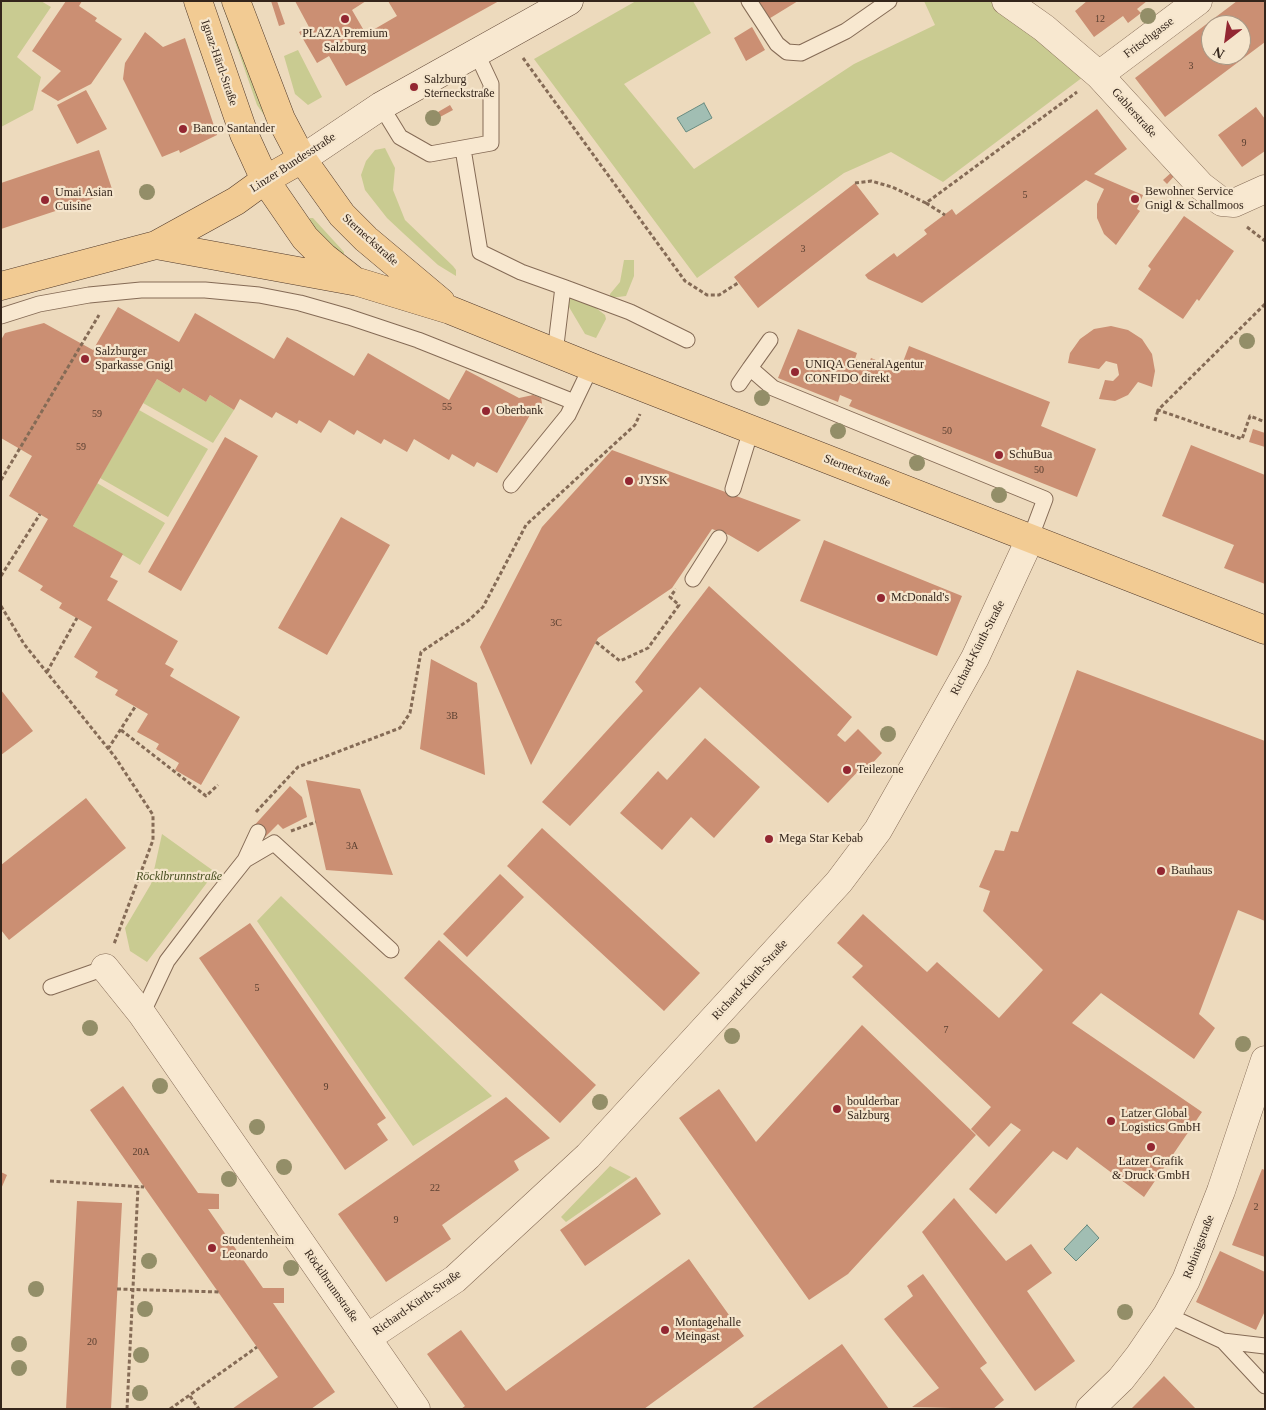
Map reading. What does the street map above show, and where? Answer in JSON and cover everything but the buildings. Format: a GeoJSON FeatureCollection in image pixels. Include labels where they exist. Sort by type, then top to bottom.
{"type":"FeatureCollection","features":[{"type":"Feature","properties":{"kind":"main road","name":"Ignaz-Härtl-Straße"},"geometry":{"type":"LineString","coordinates":[[198,1],[244,134],[265,180]]}},
{"type":"Feature","properties":{"kind":"main road"},"geometry":{"type":"LineString","coordinates":[[236,1],[281,119],[302,159]]}},
{"type":"Feature","properties":{"kind":"main road","name":"Linzer Bundesstraße"},"geometry":{"type":"LineString","coordinates":[[1,286],[156,245],[236,201],[265,180],[302,159]]}},
{"type":"Feature","properties":{"kind":"main road","name":"Sterneckstraße"},"geometry":{"type":"LineString","coordinates":[[302,159],[342,215],[366,240],[450,310]]}},
{"type":"Feature","properties":{"kind":"main road","name":"Sterneckstraße"},"geometry":{"type":"LineString","coordinates":[[265,180],[305,238],[340,270],[358,282]]}},
{"type":"Feature","properties":{"kind":"main road","name":"Sterneckstraße"},"geometry":{"type":"LineString","coordinates":[[156,245],[358,282],[450,310],[649,390],[1265,630]]}},
{"type":"Feature","properties":{"kind":"street","name":"Linzer Bundesstraße"},"geometry":{"type":"LineString","coordinates":[[302,159],[381,106],[569,1]]}},
{"type":"Feature","properties":{"kind":"street","name":"Gablerstraße"},"geometry":{"type":"LineString","coordinates":[[1006,1],[1044,28],[1100,75],[1201,186],[1222,202],[1234,203],[1265,189]]}},
{"type":"Feature","properties":{"kind":"street","name":"Fritschgasse"},"geometry":{"type":"LineString","coordinates":[[1100,75],[1198,1]]}},
{"type":"Feature","properties":{"kind":"street","name":"Richard-Kürth-Straße"},"geometry":{"type":"LineString","coordinates":[[367,1338],[455,1279],[588,1156],[839,882],[878,830],[975,658],[1030,539]]}},
{"type":"Feature","properties":{"kind":"street","name":"Röcklbrunnstraße"},"geometry":{"type":"LineString","coordinates":[[105,968],[142,1014],[416,1409]]}},
{"type":"Feature","properties":{"kind":"street","name":"Robinigstraße"},"geometry":{"type":"LineString","coordinates":[[1090,1409],[1121,1379],[1167,1315],[1186,1280],[1255,1122],[1265,1060]]}},
{"type":"Feature","properties":{"kind":"lane"},"geometry":{"type":"LineString","coordinates":[[749,1],[777,44],[787,52],[801,53],[846,31],[889,1]]}},
{"type":"Feature","properties":{"kind":"lane"},"geometry":{"type":"LineString","coordinates":[[381,106],[400,137],[430,154],[491,143],[491,84],[477,54]]}},
{"type":"Feature","properties":{"kind":"lane"},"geometry":{"type":"LineString","coordinates":[[463,149],[480,252],[521,272],[630,312],[687,340]]}},
{"type":"Feature","properties":{"kind":"lane"},"geometry":{"type":"LineString","coordinates":[[555,353],[563,287]]}},
{"type":"Feature","properties":{"kind":"lane"},"geometry":{"type":"LineString","coordinates":[[1,316],[39,304],[140,290],[205,290],[259,295],[300,303],[349,316],[418,340],[574,402]]}},
{"type":"Feature","properties":{"kind":"lane"},"geometry":{"type":"LineString","coordinates":[[739,384],[770,340]]}},
{"type":"Feature","properties":{"kind":"lane"},"geometry":{"type":"LineString","coordinates":[[511,485],[568,415],[591,367]]}},
{"type":"Feature","properties":{"kind":"lane"},"geometry":{"type":"LineString","coordinates":[[750,368],[773,388],[1045,499],[1030,539]]}},
{"type":"Feature","properties":{"kind":"lane"},"geometry":{"type":"LineString","coordinates":[[733,489],[751,430]]}},
{"type":"Feature","properties":{"kind":"lane"},"geometry":{"type":"LineString","coordinates":[[693,579],[719,538]]}},
{"type":"Feature","properties":{"kind":"lane"},"geometry":{"type":"LineString","coordinates":[[142,1014],[167,961],[245,860],[258,832]]}},
{"type":"Feature","properties":{"kind":"lane"},"geometry":{"type":"LineString","coordinates":[[245,860],[274,842],[391,950]]}},
{"type":"Feature","properties":{"kind":"lane"},"geometry":{"type":"LineString","coordinates":[[51,987],[105,968]]}},
{"type":"Feature","properties":{"kind":"lane"},"geometry":{"type":"LineString","coordinates":[[1167,1315],[1223,1341],[1265,1346]]}},
{"type":"Feature","properties":{"kind":"lane"},"geometry":{"type":"LineString","coordinates":[[1223,1341],[1265,1386]]}},
{"type":"Feature","properties":{"kind":"path"},"geometry":{"type":"LineString","coordinates":[[506,35],[685,281],[707,295],[719,295],[738,283]]}},
{"type":"Feature","properties":{"kind":"path"},"geometry":{"type":"LineString","coordinates":[[926,203],[1028,130],[1100,75]]}},
{"type":"Feature","properties":{"kind":"path"},"geometry":{"type":"LineString","coordinates":[[855,183],[871,181],[892,187],[945,214]]}},
{"type":"Feature","properties":{"kind":"path"},"geometry":{"type":"LineString","coordinates":[[1,480],[110,300],[109,293]]}},
{"type":"Feature","properties":{"kind":"path"},"geometry":{"type":"LineString","coordinates":[[1156,420],[1158,410],[1265,304]]}},
{"type":"Feature","properties":{"kind":"path"},"geometry":{"type":"LineString","coordinates":[[254,814],[298,767],[400,728],[410,713],[421,652],[469,620],[483,607],[526,525],[635,425],[649,390]]}},
{"type":"Feature","properties":{"kind":"path"},"geometry":{"type":"LineString","coordinates":[[1158,410],[1242,439],[1250,416],[1265,422]]}},
{"type":"Feature","properties":{"kind":"path"},"geometry":{"type":"LineString","coordinates":[[1,576],[40,514]]}},
{"type":"Feature","properties":{"kind":"path"},"geometry":{"type":"LineString","coordinates":[[596,642],[620,661],[648,648],[679,605],[670,597],[684,578],[693,579]]}},
{"type":"Feature","properties":{"kind":"path"},"geometry":{"type":"LineString","coordinates":[[1,606],[24,644],[108,749],[153,815],[155,826],[153,840],[105,968]]}},
{"type":"Feature","properties":{"kind":"path"},"geometry":{"type":"LineString","coordinates":[[47,672],[77,618]]}},
{"type":"Feature","properties":{"kind":"path"},"geometry":{"type":"LineString","coordinates":[[108,749],[134,707]]}},
{"type":"Feature","properties":{"kind":"path"},"geometry":{"type":"LineString","coordinates":[[121,730],[206,796],[218,785]]}},
{"type":"Feature","properties":{"kind":"path"},"geometry":{"type":"LineString","coordinates":[[50,1181],[144,1187]]}},
{"type":"Feature","properties":{"kind":"path"},"geometry":{"type":"LineString","coordinates":[[127,1409],[138,1187]]}},
{"type":"Feature","properties":{"kind":"path"},"geometry":{"type":"LineString","coordinates":[[117,1289],[219,1292]]}},
{"type":"Feature","properties":{"kind":"path"},"geometry":{"type":"LineString","coordinates":[[170,1409],[257,1347]]}},
{"type":"Feature","properties":{"kind":"path"},"geometry":{"type":"LineString","coordinates":[[190,1396],[199,1409]]}},
{"type":"Feature","properties":{"kind":"green space"},"geometry":{"type":"Polygon","coordinates":[[[41,1],[51,7],[17,57],[41,77],[33,110],[1,127],[1,2],[41,1]]]}},
{"type":"Feature","properties":{"kind":"green space"},"geometry":{"type":"Polygon","coordinates":[[[221,1],[225,1],[266,112],[264,115],[257,105],[221,1]]]}},
{"type":"Feature","properties":{"kind":"green space"},"geometry":{"type":"Polygon","coordinates":[[[636,1],[693,1],[711,33],[624,84],[694,169],[854,64],[935,25],[924,1],[993,1],[1083,77],[943,182],[891,152],[844,173],[697,278],[534,59],[636,1]]]}},
{"type":"Feature","properties":{"kind":"green space"},"geometry":{"type":"Polygon","coordinates":[[[298,50],[322,97],[308,105],[295,94],[284,56],[298,50]]]}},
{"type":"Feature","properties":{"kind":"green space"},"geometry":{"type":"Polygon","coordinates":[[[385,148],[395,168],[393,190],[405,220],[453,266],[456,270],[456,276],[438,265],[387,218],[365,190],[361,175],[366,161],[375,150],[385,148]]]}},
{"type":"Feature","properties":{"kind":"green space"},"geometry":{"type":"Polygon","coordinates":[[[310,218],[313,218],[344,252],[344,255],[341,256],[308,221],[310,218]]]}},
{"type":"Feature","properties":{"kind":"green space"},"geometry":{"type":"Polygon","coordinates":[[[624,260],[634,260],[634,276],[626,296],[610,298],[610,294],[620,282],[624,260]]]}},
{"type":"Feature","properties":{"kind":"green space"},"geometry":{"type":"Polygon","coordinates":[[[573,297],[577,297],[605,315],[606,319],[596,338],[585,334],[569,307],[567,302],[573,297]]]}},
{"type":"Feature","properties":{"kind":"green space"},"geometry":{"type":"Polygon","coordinates":[[[157,379],[180,393],[183,388],[206,402],[210,395],[234,410],[213,443],[143,403],[157,379]]]}},
{"type":"Feature","properties":{"kind":"green space"},"geometry":{"type":"Polygon","coordinates":[[[139,410],[208,449],[168,517],[100,478],[139,410]]]}},
{"type":"Feature","properties":{"kind":"green space"},"geometry":{"type":"Polygon","coordinates":[[[97,483],[165,523],[140,565],[73,526],[97,483]]]}},
{"type":"Feature","properties":{"kind":"green space","name":"Röcklbrunnstraße"},"geometry":{"type":"Polygon","coordinates":[[[162,834],[215,872],[147,962],[130,951],[125,928],[151,884],[162,834]]]}},
{"type":"Feature","properties":{"kind":"green space"},"geometry":{"type":"Polygon","coordinates":[[[281,896],[492,1096],[413,1146],[257,921],[281,896]]]}},
{"type":"Feature","properties":{"kind":"green space"},"geometry":{"type":"Polygon","coordinates":[[[610,1166],[631,1177],[566,1222],[561,1217],[610,1166]]]}},
{"type":"Feature","properties":{"kind":"shaded area"},"geometry":{"type":"Polygon","coordinates":[[[704,103],[712,118],[686,132],[677,118],[704,103]]]}},
{"type":"Feature","properties":{"kind":"shaded area"},"geometry":{"type":"Polygon","coordinates":[[[1087,1225],[1099,1238],[1076,1261],[1064,1249],[1087,1225]]]}},
{"type":"Feature","properties":{"kind":"place","name":"PLAZA Premium Salzburg"},"geometry":{"type":"Point","coordinates":[345,19]}},
{"type":"Feature","properties":{"kind":"place","name":"Salzburg Sterneckstraße"},"geometry":{"type":"Point","coordinates":[414,87]}},
{"type":"Feature","properties":{"kind":"place","name":"Banco Santander"},"geometry":{"type":"Point","coordinates":[183,129]}},
{"type":"Feature","properties":{"kind":"place","name":"Bewohner Service Gnigl & Schallmoos"},"geometry":{"type":"Point","coordinates":[1135,199]}},
{"type":"Feature","properties":{"kind":"place","name":"Umai Asian Cuisine"},"geometry":{"type":"Point","coordinates":[45,200]}},
{"type":"Feature","properties":{"kind":"place","name":"Salzburger Sparkasse Gnigl"},"geometry":{"type":"Point","coordinates":[85,359]}},
{"type":"Feature","properties":{"kind":"place","name":"UNIQA GeneralAgentur CONFIDO direkt"},"geometry":{"type":"Point","coordinates":[795,372]}},
{"type":"Feature","properties":{"kind":"place","name":"Oberbank"},"geometry":{"type":"Point","coordinates":[486,411]}},
{"type":"Feature","properties":{"kind":"place","name":"SchuBua"},"geometry":{"type":"Point","coordinates":[999,455]}},
{"type":"Feature","properties":{"kind":"place","name":"JYSK"},"geometry":{"type":"Point","coordinates":[629,481]}},
{"type":"Feature","properties":{"kind":"place","name":"McDonald's"},"geometry":{"type":"Point","coordinates":[881,598]}},
{"type":"Feature","properties":{"kind":"place","name":"Teilezone"},"geometry":{"type":"Point","coordinates":[847,770]}},
{"type":"Feature","properties":{"kind":"place","name":"Mega Star Kebab"},"geometry":{"type":"Point","coordinates":[769,839]}},
{"type":"Feature","properties":{"kind":"place","name":"Bauhaus"},"geometry":{"type":"Point","coordinates":[1161,871]}},
{"type":"Feature","properties":{"kind":"place","name":"boulderbar Salzburg"},"geometry":{"type":"Point","coordinates":[837,1109]}},
{"type":"Feature","properties":{"kind":"place","name":"Latzer Global Logistics GmbH"},"geometry":{"type":"Point","coordinates":[1111,1121]}},
{"type":"Feature","properties":{"kind":"place","name":"Latzer Grafik & Druck GmbH"},"geometry":{"type":"Point","coordinates":[1151,1147]}},
{"type":"Feature","properties":{"kind":"place","name":"Studentenheim Leonardo"},"geometry":{"type":"Point","coordinates":[212,1248]}},
{"type":"Feature","properties":{"kind":"place","name":"Montagehalle Meingast"},"geometry":{"type":"Point","coordinates":[665,1330]}}]}
